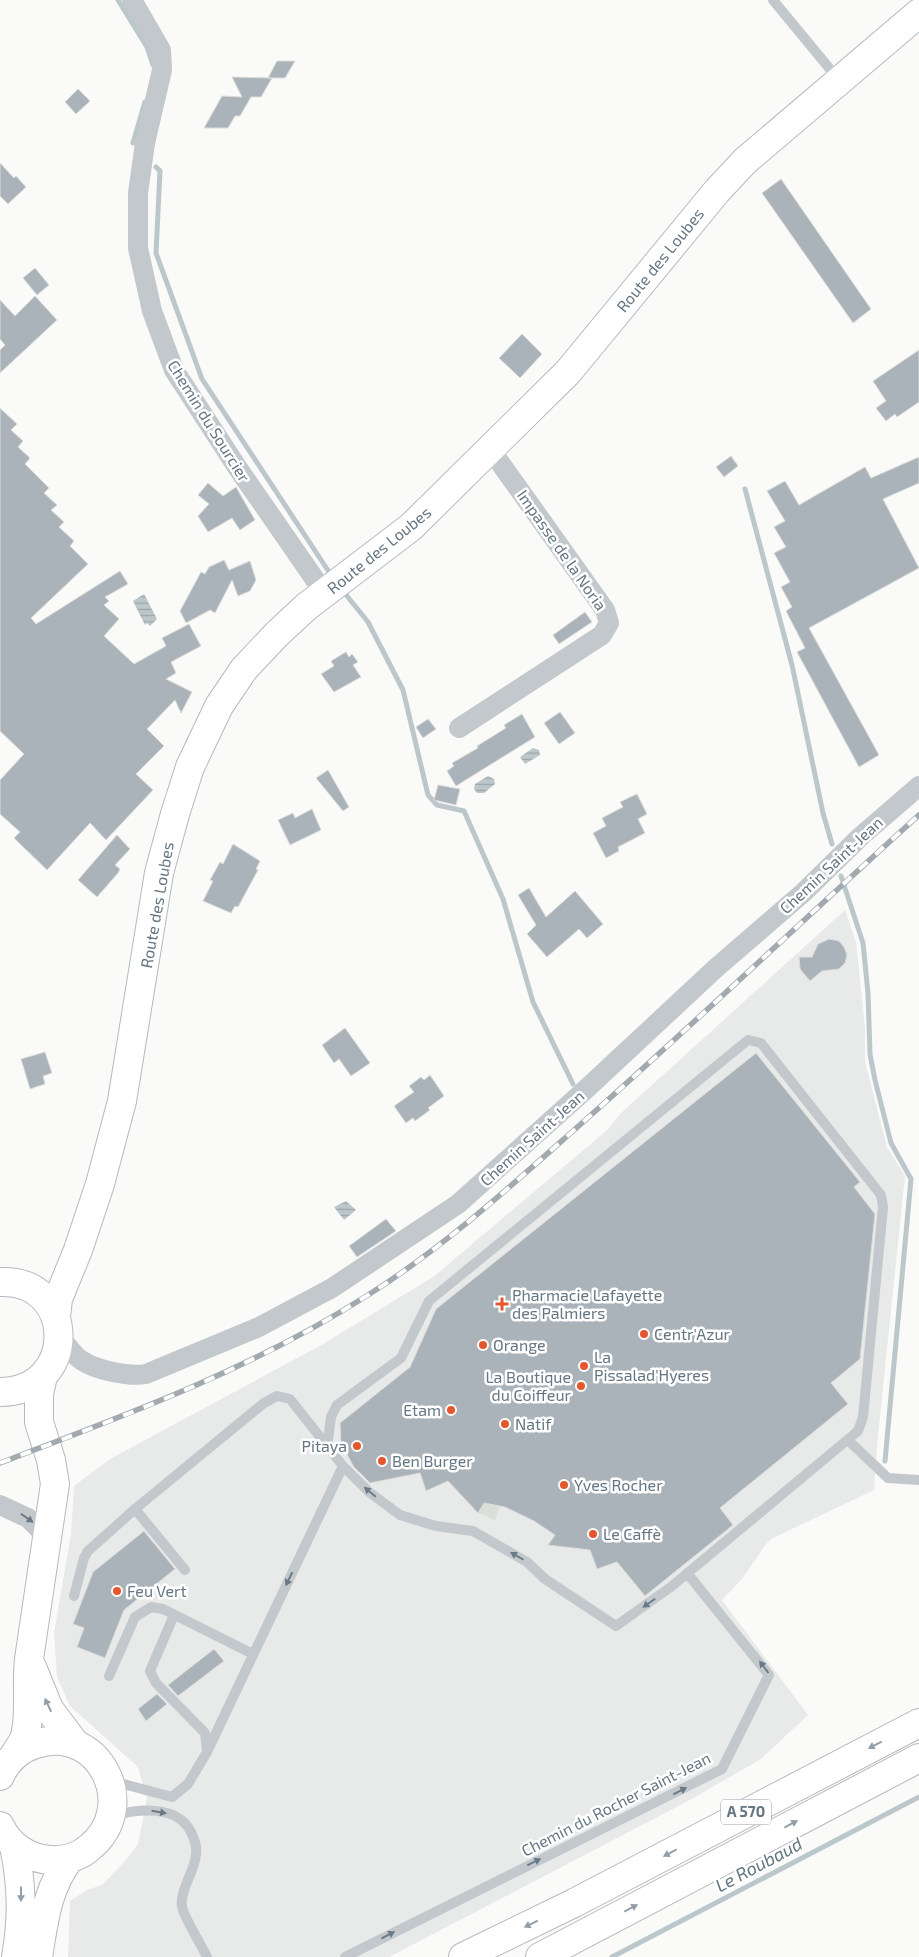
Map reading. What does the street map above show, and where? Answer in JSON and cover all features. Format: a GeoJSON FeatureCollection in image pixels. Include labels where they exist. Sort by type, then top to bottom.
{"type":"FeatureCollection","features":[{"type":"Feature","properties":{"kind":"main road","name":"Route des Loubes"},"geometry":{"type":"LineString","coordinates":[[39,1422],[39,1394],[46,1372],[58,1348],[61,1286],[78,1250],[122,1101],[159,873],[190,767],[219,706],[244,669],[276,634],[411,527],[568,372],[717,190],[753,154],[919,13]]}},
{"type":"Feature","properties":{"kind":"main road","name":"Route des Loubes"},"geometry":{"type":"LineString","coordinates":[[12,1283],[40,1279],[60,1263],[86,1225]]}},
{"type":"Feature","properties":{"kind":"main road"},"geometry":{"type":"LineString","coordinates":[[12,1283],[45,1300],[58,1327]]}},
{"type":"Feature","properties":{"kind":"main road"},"geometry":{"type":"LineString","coordinates":[[0,1392],[24,1388],[46,1372]]}},
{"type":"Feature","properties":{"kind":"main road"},"geometry":{"type":"LineString","coordinates":[[0,1392],[18,1402],[39,1422],[51,1460],[55,1484],[29,1658],[26,1684],[28,1715],[24,1738],[7,1766]]}},
{"type":"Feature","properties":{"kind":"main road"},"geometry":{"type":"LineString","coordinates":[[7,1836],[28,1855],[42,1860],[70,1858],[84,1852],[96,1843],[105,1831],[111,1816],[114,1798],[110,1780],[96,1759],[76,1745],[49,1709],[29,1658]]}},
{"type":"Feature","properties":{"kind":"main road","name":"A 570"},"geometry":{"type":"LineString","coordinates":[[463,1957],[574,1903],[919,1723]]}},
{"type":"Feature","properties":{"kind":"main road"},"geometry":{"type":"LineString","coordinates":[[7,1766],[27,1747],[44,1742],[60,1741],[76,1745]]}},
{"type":"Feature","properties":{"kind":"main road","name":"A 570"},"geometry":{"type":"LineString","coordinates":[[540,1957],[919,1758]]}},
{"type":"Feature","properties":{"kind":"main road"},"geometry":{"type":"LineString","coordinates":[[7,1836],[21,1882],[21,1927],[16,1957]]}},
{"type":"Feature","properties":{"kind":"main road"},"geometry":{"type":"LineString","coordinates":[[38,1957],[46,1908],[60,1871],[70,1858]]}},
{"type":"Feature","properties":{"kind":"street","name":"Chemin du Sourcier"},"geometry":{"type":"LineString","coordinates":[[132,0],[161,50],[162,70],[145,143],[138,193],[138,248],[152,311],[174,370],[237,467],[325,594]]}},
{"type":"Feature","properties":{"kind":"street","name":"Impasse de la Noria"},"geometry":{"type":"LineString","coordinates":[[459,728],[602,635],[610,623],[606,610],[491,450]]}},
{"type":"Feature","properties":{"kind":"street","name":"Chemin Saint-Jean"},"geometry":{"type":"LineString","coordinates":[[58,1327],[81,1360],[120,1374],[133,1376],[146,1374],[258,1328],[332,1288],[373,1263],[458,1204],[584,1091],[716,968],[804,892],[860,837],[919,786]]}},
{"type":"Feature","properties":{"kind":"street"},"geometry":{"type":"LineString","coordinates":[[46,1372],[81,1360]]}},
{"type":"Feature","properties":{"kind":"street"},"geometry":{"type":"LineString","coordinates":[[0,1505],[28,1518],[48,1538]]}},
{"type":"Feature","properties":{"kind":"lane"},"geometry":{"type":"LineString","coordinates":[[773,0],[839,80]]}},
{"type":"Feature","properties":{"kind":"lane"},"geometry":{"type":"LineString","coordinates":[[74,1596],[84,1558],[88,1551],[135,1509],[264,1403],[277,1396],[290,1399],[327,1446],[343,1466],[369,1492],[400,1515],[436,1526],[473,1531],[527,1562],[545,1579],[616,1626],[672,1586],[858,1431],[863,1418],[883,1207],[881,1195],[761,1042],[748,1040],[429,1301],[401,1358],[337,1405],[331,1417],[327,1446]]}},
{"type":"Feature","properties":{"kind":"lane"},"geometry":{"type":"LineString","coordinates":[[848,1440],[888,1478],[919,1480]]}},
{"type":"Feature","properties":{"kind":"lane"},"geometry":{"type":"LineString","coordinates":[[110,1780],[172,1797],[188,1784],[207,1752],[343,1466]]}},
{"type":"Feature","properties":{"kind":"lane"},"geometry":{"type":"LineString","coordinates":[[135,1509],[185,1570]]}},
{"type":"Feature","properties":{"kind":"lane","name":"Chemin du Rocher Saint-Jean"},"geometry":{"type":"LineString","coordinates":[[345,1957],[722,1770],[769,1675],[687,1573]]}},
{"type":"Feature","properties":{"kind":"lane"},"geometry":{"type":"LineString","coordinates":[[108,1676],[135,1617],[151,1607],[163,1609],[253,1654]]}},
{"type":"Feature","properties":{"kind":"lane"},"geometry":{"type":"LineString","coordinates":[[174,1615],[150,1671],[156,1683],[204,1733],[207,1752]]}},
{"type":"Feature","properties":{"kind":"lane"},"geometry":{"type":"LineString","coordinates":[[111,1816],[134,1810],[154,1811],[173,1815],[187,1824],[194,1838],[196,1854],[185,1886],[182,1906],[207,1957]]}},
{"type":"Feature","properties":{"kind":"shaded area"},"geometry":{"type":"Polygon","coordinates":[[[144,594],[157,619],[150,626],[147,623],[145,625],[133,601],[144,594]]]}},
{"type":"Feature","properties":{"kind":"shaded area"},"geometry":{"type":"Polygon","coordinates":[[[533,748],[539,750],[540,755],[525,764],[520,757],[533,748]]]}},
{"type":"Feature","properties":{"kind":"shaded area"},"geometry":{"type":"Polygon","coordinates":[[[488,776],[494,779],[495,784],[484,793],[477,793],[474,789],[475,784],[488,776]]]}},
{"type":"Feature","properties":{"kind":"shaded area"},"geometry":{"type":"Polygon","coordinates":[[[845,910],[856,942],[865,1028],[865,1062],[887,1147],[905,1176],[874,1490],[773,1538],[766,1544],[742,1579],[722,1600],[808,1715],[761,1759],[690,1800],[389,1957],[68,1957],[70,1901],[87,1890],[102,1885],[126,1860],[138,1844],[147,1799],[138,1767],[70,1706],[57,1677],[54,1633],[71,1534],[74,1486],[110,1459],[323,1344],[433,1277],[606,1131],[620,1114],[845,910]]]}},
{"type":"Feature","properties":{"kind":"shaded area"},"geometry":{"type":"Polygon","coordinates":[[[346,1201],[356,1210],[344,1220],[334,1207],[346,1201]]]}},
{"type":"Feature","properties":{"kind":"shaded area"},"geometry":{"type":"Polygon","coordinates":[[[484,1503],[500,1506],[495,1520],[478,1513],[484,1503]]]}},
{"type":"Feature","properties":{"kind":"building"},"geometry":{"type":"Polygon","coordinates":[[[277,61],[295,61],[285,78],[268,78],[277,61]]]}},
{"type":"Feature","properties":{"kind":"building"},"geometry":{"type":"Polygon","coordinates":[[[232,77],[272,78],[261,97],[251,97],[240,116],[235,116],[228,128],[204,128],[222,96],[242,97],[232,77]]]}},
{"type":"Feature","properties":{"kind":"building"},"geometry":{"type":"Polygon","coordinates":[[[78,89],[90,101],[76,114],[65,102],[78,89]]]}},
{"type":"Feature","properties":{"kind":"building"},"geometry":{"type":"Polygon","coordinates":[[[0,163],[14,178],[16,176],[26,187],[8,204],[0,196],[0,163]]]}},
{"type":"Feature","properties":{"kind":"building"},"geometry":{"type":"Polygon","coordinates":[[[781,179],[871,309],[853,323],[762,193],[781,179]]]}},
{"type":"Feature","properties":{"kind":"building"},"geometry":{"type":"Polygon","coordinates":[[[35,268],[49,285],[37,295],[23,278],[35,268]]]}},
{"type":"Feature","properties":{"kind":"building"},"geometry":{"type":"Polygon","coordinates":[[[35,296],[57,320],[0,373],[0,350],[5,345],[0,339],[0,300],[15,316],[35,296]]]}},
{"type":"Feature","properties":{"kind":"building"},"geometry":{"type":"Polygon","coordinates":[[[522,334],[542,354],[520,378],[499,358],[522,334]]]}},
{"type":"Feature","properties":{"kind":"building"},"geometry":{"type":"Polygon","coordinates":[[[919,350],[919,402],[897,417],[895,414],[886,421],[876,408],[886,401],[873,381],[919,350]]]}},
{"type":"Feature","properties":{"kind":"building"},"geometry":{"type":"Polygon","coordinates":[[[0,408],[17,424],[11,430],[23,441],[18,447],[30,458],[25,464],[49,488],[44,493],[57,505],[51,510],[64,522],[59,527],[74,541],[70,546],[88,564],[31,618],[36,624],[120,571],[128,584],[105,597],[109,601],[104,605],[119,619],[104,636],[134,664],[166,646],[162,638],[189,624],[201,646],[171,662],[176,673],[166,679],[192,692],[181,713],[175,700],[147,729],[164,746],[136,774],[153,790],[106,840],[90,823],[47,870],[14,838],[20,832],[0,814],[0,780],[24,754],[0,731],[0,408]]]}},
{"type":"Feature","properties":{"kind":"building"},"geometry":{"type":"Polygon","coordinates":[[[731,456],[738,466],[724,477],[716,467],[731,456]]]}},
{"type":"Feature","properties":{"kind":"building"},"geometry":{"type":"Polygon","coordinates":[[[919,457],[919,483],[883,499],[919,568],[809,628],[879,755],[859,767],[797,652],[805,648],[786,611],[792,607],[781,587],[790,582],[774,553],[786,547],[774,527],[785,521],[767,491],[785,481],[799,505],[865,467],[871,478],[919,457]]]}},
{"type":"Feature","properties":{"kind":"building"},"geometry":{"type":"Polygon","coordinates":[[[208,483],[223,496],[236,487],[255,520],[240,530],[232,518],[208,532],[198,516],[209,504],[198,495],[208,483]]]}},
{"type":"Feature","properties":{"kind":"building"},"geometry":{"type":"Polygon","coordinates":[[[224,560],[229,570],[250,561],[256,580],[250,591],[238,596],[232,580],[215,613],[210,610],[186,623],[180,611],[201,572],[205,574],[209,567],[224,560]]]}},
{"type":"Feature","properties":{"kind":"building"},"geometry":{"type":"Polygon","coordinates":[[[585,612],[592,622],[559,644],[553,635],[585,612]]]}},
{"type":"Feature","properties":{"kind":"building"},"geometry":{"type":"Polygon","coordinates":[[[346,652],[349,657],[352,654],[358,662],[353,665],[361,677],[334,692],[321,674],[334,666],[331,661],[346,652]]]}},
{"type":"Feature","properties":{"kind":"building"},"geometry":{"type":"Polygon","coordinates":[[[560,712],[575,733],[559,744],[544,723],[560,712]]]}},
{"type":"Feature","properties":{"kind":"building"},"geometry":{"type":"Polygon","coordinates":[[[522,714],[535,737],[456,786],[447,771],[454,766],[452,763],[478,748],[477,746],[506,728],[504,725],[522,714]]]}},
{"type":"Feature","properties":{"kind":"building"},"geometry":{"type":"Polygon","coordinates":[[[428,719],[436,729],[423,738],[416,727],[428,719]]]}},
{"type":"Feature","properties":{"kind":"building"},"geometry":{"type":"Polygon","coordinates":[[[328,770],[349,807],[343,811],[316,778],[328,770]]]}},
{"type":"Feature","properties":{"kind":"building"},"geometry":{"type":"Polygon","coordinates":[[[438,785],[460,789],[456,805],[434,800],[438,785]]]}},
{"type":"Feature","properties":{"kind":"building"},"geometry":{"type":"Polygon","coordinates":[[[637,794],[647,814],[638,819],[645,833],[618,847],[619,851],[606,858],[593,833],[606,826],[602,818],[623,807],[620,802],[637,794]]]}},
{"type":"Feature","properties":{"kind":"building"},"geometry":{"type":"Polygon","coordinates":[[[312,809],[321,830],[290,845],[278,820],[293,813],[295,818],[312,809]]]}},
{"type":"Feature","properties":{"kind":"building"},"geometry":{"type":"Polygon","coordinates":[[[117,835],[130,849],[115,865],[120,869],[118,873],[97,897],[78,880],[117,835]]]}},
{"type":"Feature","properties":{"kind":"building"},"geometry":{"type":"Polygon","coordinates":[[[233,844],[260,861],[256,869],[258,870],[238,907],[235,906],[231,913],[203,901],[213,881],[210,880],[220,862],[223,864],[233,844]]]}},
{"type":"Feature","properties":{"kind":"building"},"geometry":{"type":"Polygon","coordinates":[[[529,888],[546,917],[575,891],[603,924],[587,938],[579,929],[547,957],[527,934],[536,925],[518,895],[529,888]]]}},
{"type":"Feature","properties":{"kind":"building"},"geometry":{"type":"Polygon","coordinates":[[[829,939],[839,941],[844,947],[847,955],[845,963],[839,969],[822,971],[810,981],[800,969],[799,957],[812,957],[818,944],[829,939]]]}},
{"type":"Feature","properties":{"kind":"building"},"geometry":{"type":"Polygon","coordinates":[[[345,1028],[370,1063],[351,1076],[339,1059],[334,1063],[322,1045],[345,1028]]]}},
{"type":"Feature","properties":{"kind":"building"},"geometry":{"type":"Polygon","coordinates":[[[45,1052],[52,1073],[43,1076],[45,1084],[30,1089],[21,1059],[45,1052]]]}},
{"type":"Feature","properties":{"kind":"building","name":"Centr'Azur"},"geometry":{"type":"Polygon","coordinates":[[[756,1053],[860,1182],[854,1187],[875,1214],[860,1359],[831,1383],[848,1404],[720,1508],[733,1525],[645,1596],[617,1562],[597,1569],[590,1550],[548,1545],[555,1535],[534,1521],[505,1507],[484,1503],[478,1513],[448,1481],[426,1491],[420,1473],[370,1483],[354,1467],[341,1444],[340,1423],[410,1367],[436,1309],[756,1053]]]}},
{"type":"Feature","properties":{"kind":"building"},"geometry":{"type":"Polygon","coordinates":[[[430,1075],[444,1096],[415,1121],[413,1118],[406,1123],[394,1106],[414,1092],[409,1086],[421,1077],[424,1080],[430,1075]]]}},
{"type":"Feature","properties":{"kind":"building"},"geometry":{"type":"Polygon","coordinates":[[[386,1219],[396,1231],[357,1257],[349,1246],[386,1219]]]}},
{"type":"Feature","properties":{"kind":"building","name":"Feu Vert"},"geometry":{"type":"Polygon","coordinates":[[[144,1531],[175,1569],[124,1610],[105,1658],[77,1647],[84,1628],[73,1624],[93,1572],[144,1531]]]}},
{"type":"Feature","properties":{"kind":"building"},"geometry":{"type":"Polygon","coordinates":[[[214,1649],[224,1661],[178,1696],[168,1685],[214,1649]]]}},
{"type":"Feature","properties":{"kind":"building"},"geometry":{"type":"Polygon","coordinates":[[[157,1694],[167,1704],[146,1721],[138,1709],[157,1694]]]}},
{"type":"Feature","properties":{"kind":"waterway"},"geometry":{"type":"LineString","coordinates":[[118,0],[147,47],[153,65]]}},
{"type":"Feature","properties":{"kind":"waterway"},"geometry":{"type":"LineString","coordinates":[[133,143],[145,102]]}},
{"type":"Feature","properties":{"kind":"waterway"},"geometry":{"type":"LineString","coordinates":[[156,167],[160,171],[156,253],[202,379],[329,572]]}},
{"type":"Feature","properties":{"kind":"waterway"},"geometry":{"type":"LineString","coordinates":[[745,489],[792,665],[823,813],[832,844]]}},
{"type":"Feature","properties":{"kind":"waterway"},"geometry":{"type":"LineString","coordinates":[[347,596],[368,622],[403,690],[428,795],[437,805],[464,811],[503,899],[533,1002],[573,1084]]}},
{"type":"Feature","properties":{"kind":"waterway"},"geometry":{"type":"LineString","coordinates":[[841,876],[863,943],[868,993],[870,1054],[875,1080],[891,1143],[911,1179],[885,1461]]}},
{"type":"Feature","properties":{"kind":"waterway","name":"Le Roubaud"},"geometry":{"type":"LineString","coordinates":[[612,1957],[919,1797]]}},
{"type":"Feature","properties":{"kind":"railway"},"geometry":{"type":"LineString","coordinates":[[0,1463],[95,1427],[235,1368],[325,1321],[397,1276],[452,1235],[530,1169],[667,1047],[919,815]]}},
{"type":"Feature","properties":{"kind":"place","name":"Pharmacie Lafayette des Palmiers"},"geometry":{"type":"Point","coordinates":[502,1304]}},
{"type":"Feature","properties":{"kind":"place","name":"Centr'Azur"},"geometry":{"type":"Point","coordinates":[644,1334]}},
{"type":"Feature","properties":{"kind":"place","name":"Orange"},"geometry":{"type":"Point","coordinates":[483,1345]}},
{"type":"Feature","properties":{"kind":"place","name":"La Pissalad'Hyeres"},"geometry":{"type":"Point","coordinates":[584,1366]}},
{"type":"Feature","properties":{"kind":"place","name":"La Boutique du Coiffeur"},"geometry":{"type":"Point","coordinates":[581,1386]}},
{"type":"Feature","properties":{"kind":"place","name":"Etam"},"geometry":{"type":"Point","coordinates":[451,1410]}},
{"type":"Feature","properties":{"kind":"place","name":"Natif"},"geometry":{"type":"Point","coordinates":[505,1424]}},
{"type":"Feature","properties":{"kind":"place","name":"Pitaya"},"geometry":{"type":"Point","coordinates":[357,1446]}},
{"type":"Feature","properties":{"kind":"place","name":"Ben Burger"},"geometry":{"type":"Point","coordinates":[382,1461]}},
{"type":"Feature","properties":{"kind":"place","name":"Yves Rocher"},"geometry":{"type":"Point","coordinates":[564,1485]}},
{"type":"Feature","properties":{"kind":"place","name":"Le Caffè"},"geometry":{"type":"Point","coordinates":[593,1534]}},
{"type":"Feature","properties":{"kind":"place","name":"Feu Vert"},"geometry":{"type":"Point","coordinates":[117,1591]}}]}
